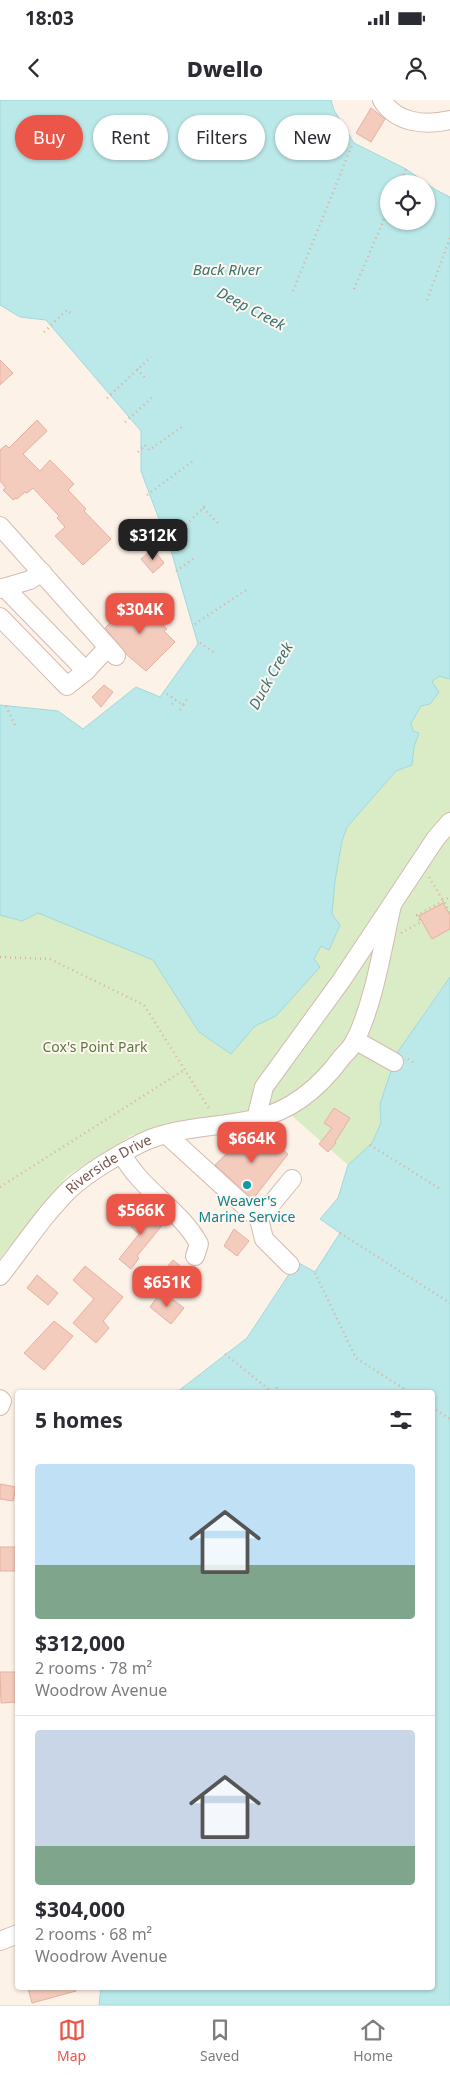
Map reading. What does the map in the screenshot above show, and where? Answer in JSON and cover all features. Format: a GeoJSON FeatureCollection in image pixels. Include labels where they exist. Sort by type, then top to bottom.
{"type":"FeatureCollection","features":[{"type":"Feature","properties":{"kind":"street"},"geometry":{"type":"LineString","coordinates":[[382,100],[387,109],[399,117],[433,124],[450,120]]}},
{"type":"Feature","properties":{"kind":"street"},"geometry":{"type":"LineString","coordinates":[[0,526],[112,652],[71,685],[64,685],[0,617]]}},
{"type":"Feature","properties":{"kind":"street"},"geometry":{"type":"LineString","coordinates":[[42,572],[30,580],[3,589],[86,672]]}},
{"type":"Feature","properties":{"kind":"street"},"geometry":{"type":"LineString","coordinates":[[256,1119],[264,1087],[341,981],[436,838],[450,822]]}},
{"type":"Feature","properties":{"kind":"street","name":"Riverside Drive"},"geometry":{"type":"LineString","coordinates":[[0,1276],[70,1189],[142,1142],[219,1124],[256,1119],[288,1107],[312,1091],[334,1068],[355,1040],[371,996],[392,904]]}},
{"type":"Feature","properties":{"kind":"street"},"geometry":{"type":"LineString","coordinates":[[355,1040],[394,1062]]}},
{"type":"Feature","properties":{"kind":"street"},"geometry":{"type":"LineString","coordinates":[[167,1135],[260,1219],[264,1239],[290,1265]]}},
{"type":"Feature","properties":{"kind":"street"},"geometry":{"type":"LineString","coordinates":[[122,1154],[129,1169],[191,1228],[199,1244],[195,1256]]}},
{"type":"Feature","properties":{"kind":"street"},"geometry":{"type":"LineString","coordinates":[[260,1219],[292,1179]]}},
{"type":"Feature","properties":{"kind":"street"},"geometry":{"type":"LineString","coordinates":[[0,1399],[2,1401],[0,1406]]}},
{"type":"Feature","properties":{"kind":"street"},"geometry":{"type":"LineString","coordinates":[[0,1941],[15,1935]]}},
{"type":"Feature","properties":{"kind":"path"},"geometry":{"type":"LineString","coordinates":[[293,291],[354,143]]}},
{"type":"Feature","properties":{"kind":"path"},"geometry":{"type":"LineString","coordinates":[[403,175],[406,169]]}},
{"type":"Feature","properties":{"kind":"path"},"geometry":{"type":"LineString","coordinates":[[354,289],[380,229]]}},
{"type":"Feature","properties":{"kind":"path"},"geometry":{"type":"LineString","coordinates":[[427,300],[450,238]]}},
{"type":"Feature","properties":{"kind":"path"},"geometry":{"type":"LineString","coordinates":[[44,332],[67,310],[73,316]]}},
{"type":"Feature","properties":{"kind":"path"},"geometry":{"type":"LineString","coordinates":[[107,398],[151,357]]}},
{"type":"Feature","properties":{"kind":"path"},"geometry":{"type":"LineString","coordinates":[[137,369],[145,378]]}},
{"type":"Feature","properties":{"kind":"path"},"geometry":{"type":"LineString","coordinates":[[125,422],[154,396]]}},
{"type":"Feature","properties":{"kind":"path"},"geometry":{"type":"LineString","coordinates":[[138,452],[145,445],[149,450],[182,427]]}},
{"type":"Feature","properties":{"kind":"path"},"geometry":{"type":"LineString","coordinates":[[148,495],[193,461]]}},
{"type":"Feature","properties":{"kind":"path"},"geometry":{"type":"LineString","coordinates":[[164,546],[207,504]]}},
{"type":"Feature","properties":{"kind":"path"},"geometry":{"type":"LineString","coordinates":[[203,508],[219,524]]}},
{"type":"Feature","properties":{"kind":"path"},"geometry":{"type":"LineString","coordinates":[[176,571],[196,556]]}},
{"type":"Feature","properties":{"kind":"path"},"geometry":{"type":"LineString","coordinates":[[195,624],[246,590]]}},
{"type":"Feature","properties":{"kind":"path"},"geometry":{"type":"LineString","coordinates":[[200,643],[215,653]]}},
{"type":"Feature","properties":{"kind":"path"},"geometry":{"type":"LineString","coordinates":[[167,694],[183,704]]}},
{"type":"Feature","properties":{"kind":"path"},"geometry":{"type":"LineString","coordinates":[[180,710],[187,699]]}},
{"type":"Feature","properties":{"kind":"path"},"geometry":{"type":"LineString","coordinates":[[172,704],[176,700]]}},
{"type":"Feature","properties":{"kind":"path"},"geometry":{"type":"LineString","coordinates":[[6,706],[16,727]]}},
{"type":"Feature","properties":{"kind":"path"},"geometry":{"type":"LineString","coordinates":[[419,864],[450,912]]}},
{"type":"Feature","properties":{"kind":"path"},"geometry":{"type":"LineString","coordinates":[[384,941],[421,922],[417,915],[450,897]]}},
{"type":"Feature","properties":{"kind":"path"},"geometry":{"type":"LineString","coordinates":[[0,957],[50,959],[144,1005],[219,1124]]}},
{"type":"Feature","properties":{"kind":"path"},"geometry":{"type":"LineString","coordinates":[[0,1187],[184,1069]]}},
{"type":"Feature","properties":{"kind":"path"},"geometry":{"type":"LineString","coordinates":[[370,1145],[442,1190]]}},
{"type":"Feature","properties":{"kind":"path"},"geometry":{"type":"LineString","coordinates":[[340,1233],[450,1303]]}},
{"type":"Feature","properties":{"kind":"path"},"geometry":{"type":"LineString","coordinates":[[315,1272],[356,1358],[406,1390]]}},
{"type":"Feature","properties":{"kind":"path"},"geometry":{"type":"LineString","coordinates":[[225,1354],[270,1390]]}},
{"type":"Feature","properties":{"kind":"path"},"geometry":{"type":"LineString","coordinates":[[275,1390],[278,1386]]}},
{"type":"Feature","properties":{"kind":"path"},"geometry":{"type":"LineString","coordinates":[[435,1409],[450,1418]]}},
{"type":"Feature","properties":{"kind":"green space","name":"Cox's Point Park"},"geometry":{"type":"Polygon","coordinates":[[[439,676],[450,679],[450,977],[418,1022],[380,1104],[381,1123],[372,1143],[348,1165],[292,1116],[276,1120],[231,1117],[132,1135],[67,1176],[0,1259],[0,915],[22,921],[38,913],[153,960],[199,1032],[251,1031],[255,1026],[276,1016],[319,967],[314,959],[321,946],[329,950],[340,925],[332,914],[335,881],[342,841],[347,827],[396,771],[412,765],[414,747],[419,733],[413,731],[411,723],[432,682],[439,676]]]}},
{"type":"Feature","properties":{"kind":"water","name":"Back River"},"geometry":{"type":"Polygon","coordinates":[[[0,100],[331,100],[337,115],[275,115],[275,160],[349,160],[349,135],[354,143],[406,169],[415,175],[380,175],[380,230],[435,230],[435,189],[450,197],[450,679],[439,676],[432,682],[439,692],[430,704],[421,706],[411,723],[413,731],[419,733],[414,747],[412,765],[396,771],[347,827],[342,841],[335,881],[332,914],[340,925],[329,950],[321,946],[314,959],[320,967],[276,1016],[255,1026],[231,1054],[199,1032],[153,960],[38,913],[22,921],[0,915],[0,705],[58,711],[83,729],[136,687],[160,697],[198,644],[172,554],[141,471],[141,431],[46,320],[20,317],[0,305],[0,100]]]}},
{"type":"Feature","properties":{"kind":"water"},"geometry":{"type":"Polygon","coordinates":[[[450,977],[450,2005],[99,2005],[101,1990],[435,1990],[435,1390],[180,1390],[247,1338],[297,1262],[315,1272],[340,1233],[320,1219],[338,1198],[348,1165],[372,1143],[381,1123],[380,1104],[397,1053],[450,977]]]}},
{"type":"Feature","properties":{"kind":"building"},"geometry":{"type":"Polygon","coordinates":[[[371,108],[385,119],[371,142],[356,133],[371,108]]]}},
{"type":"Feature","properties":{"kind":"building"},"geometry":{"type":"Polygon","coordinates":[[[0,360],[13,373],[0,385],[0,360]]]}},
{"type":"Feature","properties":{"kind":"building"},"geometry":{"type":"Polygon","coordinates":[[[37,420],[47,431],[23,454],[40,471],[50,460],[74,484],[68,490],[86,509],[84,511],[111,539],[83,565],[55,536],[65,527],[57,518],[59,516],[33,488],[13,500],[3,490],[6,488],[0,481],[0,450],[6,445],[9,448],[37,420]]]}},
{"type":"Feature","properties":{"kind":"building"},"geometry":{"type":"Polygon","coordinates":[[[153,549],[164,563],[153,573],[141,559],[153,549]]]}},
{"type":"Feature","properties":{"kind":"building"},"geometry":{"type":"Polygon","coordinates":[[[134,599],[157,623],[159,621],[167,629],[164,631],[175,642],[146,671],[126,654],[105,628],[134,599]]]}},
{"type":"Feature","properties":{"kind":"building"},"geometry":{"type":"Polygon","coordinates":[[[104,685],[113,692],[101,707],[92,697],[104,685]]]}},
{"type":"Feature","properties":{"kind":"building"},"geometry":{"type":"Polygon","coordinates":[[[443,903],[450,915],[450,929],[432,939],[419,916],[443,903]]]}},
{"type":"Feature","properties":{"kind":"building"},"geometry":{"type":"Polygon","coordinates":[[[334,1108],[350,1118],[336,1143],[328,1152],[319,1144],[332,1128],[324,1123],[334,1108]]]}},
{"type":"Feature","properties":{"kind":"building","name":"Weaver's Marine Service"},"geometry":{"type":"Polygon","coordinates":[[[263,1134],[288,1154],[253,1199],[215,1165],[241,1140],[251,1148],[263,1134]]]}},
{"type":"Feature","properties":{"kind":"building"},"geometry":{"type":"Polygon","coordinates":[[[143,1206],[164,1223],[137,1256],[139,1258],[131,1269],[119,1259],[139,1234],[131,1227],[139,1218],[136,1215],[143,1206]]]}},
{"type":"Feature","properties":{"kind":"building"},"geometry":{"type":"Polygon","coordinates":[[[234,1229],[249,1241],[237,1256],[224,1246],[234,1229]]]}},
{"type":"Feature","properties":{"kind":"building"},"geometry":{"type":"Polygon","coordinates":[[[173,1260],[185,1270],[174,1282],[162,1273],[173,1260]]]}},
{"type":"Feature","properties":{"kind":"building"},"geometry":{"type":"Polygon","coordinates":[[[85,1266],[123,1297],[103,1321],[109,1328],[96,1343],[73,1323],[94,1299],[73,1280],[85,1266]]]}},
{"type":"Feature","properties":{"kind":"building"},"geometry":{"type":"Polygon","coordinates":[[[37,1275],[58,1293],[48,1305],[27,1288],[37,1275]]]}},
{"type":"Feature","properties":{"kind":"building"},"geometry":{"type":"Polygon","coordinates":[[[162,1291],[184,1308],[171,1324],[150,1307],[162,1291]]]}},
{"type":"Feature","properties":{"kind":"building"},"geometry":{"type":"Polygon","coordinates":[[[54,1321],[73,1336],[44,1370],[24,1353],[54,1321]]]}},
{"type":"Feature","properties":{"kind":"building"},"geometry":{"type":"Polygon","coordinates":[[[0,1484],[15,1487],[13,1501],[0,1499],[0,1484]]]}},
{"type":"Feature","properties":{"kind":"building"},"geometry":{"type":"Polygon","coordinates":[[[0,1547],[15,1547],[15,1571],[0,1571],[0,1547]]]}},
{"type":"Feature","properties":{"kind":"building"},"geometry":{"type":"Polygon","coordinates":[[[0,1672],[15,1672],[15,1702],[1,1703],[0,1672]]]}},
{"type":"Feature","properties":{"kind":"building"},"geometry":{"type":"Polygon","coordinates":[[[29,1990],[76,1990],[76,1991],[32,2003],[29,1990]]]}},
{"type":"Feature","properties":{"kind":"place","name":"Weaver's Marine Service"},"geometry":{"type":"Point","coordinates":[247,1185]}},
{"type":"Feature","properties":{"kind":"water label","name":"Deep Creek"},"geometry":{"type":"Point","coordinates":[251,309]}},
{"type":"Feature","properties":{"kind":"water label","name":"Duck Creek"},"geometry":{"type":"Point","coordinates":[271,676]}}]}
